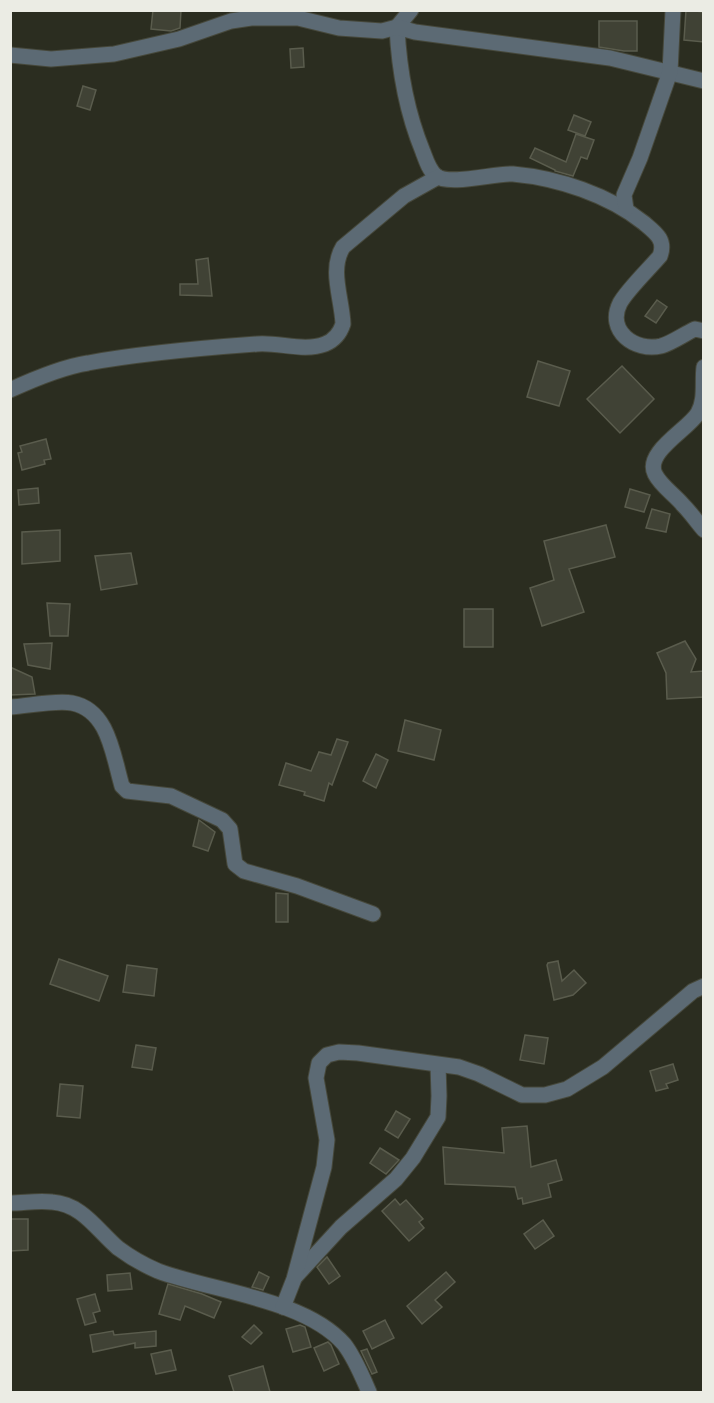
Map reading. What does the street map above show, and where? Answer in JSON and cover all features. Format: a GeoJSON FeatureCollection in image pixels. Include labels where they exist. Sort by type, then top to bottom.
{"type":"FeatureCollection","features":[{"type":"Feature","properties":{"kind":"street"},"geometry":{"type":"LineString","coordinates":[[411,10],[397,27],[405,93],[413,128],[429,168],[438,177],[454,180],[513,174],[531,177],[598,195],[626,209],[658,234],[663,249],[660,256],[620,303],[617,324],[621,334],[639,345],[651,347],[663,345],[694,329],[704,331]]}},
{"type":"Feature","properties":{"kind":"street"},"geometry":{"type":"LineString","coordinates":[[626,209],[624,195],[640,158],[670,72],[673,10]]}},
{"type":"Feature","properties":{"kind":"street"},"geometry":{"type":"LineString","coordinates":[[10,55],[51,59],[114,54],[179,39],[231,21],[251,18],[298,18],[339,28],[382,31],[397,27],[415,32],[531,49],[610,58],[704,81]]}},
{"type":"Feature","properties":{"kind":"street"},"geometry":{"type":"LineString","coordinates":[[10,390],[86,363],[263,343],[311,346],[326,344],[335,339],[343,324],[335,267],[343,247],[404,196],[438,177]]}},
{"type":"Feature","properties":{"kind":"street"},"geometry":{"type":"LineString","coordinates":[[704,368],[701,406],[697,415],[662,448],[655,460],[654,471],[704,530]]}},
{"type":"Feature","properties":{"kind":"street"},"geometry":{"type":"LineString","coordinates":[[10,707],[70,703],[83,707],[97,716],[104,726],[122,786],[127,791],[171,796],[222,820],[230,830],[235,864],[244,871],[297,886],[373,914]]}},
{"type":"Feature","properties":{"kind":"street"},"geometry":{"type":"LineString","coordinates":[[283,1307],[294,1279],[324,1167],[327,1140],[316,1077],[319,1063],[327,1055],[339,1052],[381,1055],[459,1067],[522,1095],[545,1095],[561,1091],[603,1067],[693,991],[704,986]]}},
{"type":"Feature","properties":{"kind":"street"},"geometry":{"type":"LineString","coordinates":[[294,1279],[340,1227],[396,1179],[413,1158],[438,1117],[440,1096],[438,1065]]}},
{"type":"Feature","properties":{"kind":"street"},"geometry":{"type":"LineString","coordinates":[[10,1203],[53,1202],[65,1205],[82,1213],[118,1248],[158,1271],[283,1307],[329,1330],[344,1344],[360,1370],[369,1392]]}},
{"type":"Feature","properties":{"kind":"building"},"geometry":{"type":"Polygon","coordinates":[[[153,10],[181,10],[180,28],[171,31],[151,29],[153,10]]]}},
{"type":"Feature","properties":{"kind":"building"},"geometry":{"type":"Polygon","coordinates":[[[686,10],[704,12],[704,42],[684,40],[686,10]]]}},
{"type":"Feature","properties":{"kind":"building"},"geometry":{"type":"Polygon","coordinates":[[[599,21],[637,21],[637,51],[599,47],[599,21]]]}},
{"type":"Feature","properties":{"kind":"building"},"geometry":{"type":"Polygon","coordinates":[[[303,48],[304,67],[291,68],[290,49],[303,48]]]}},
{"type":"Feature","properties":{"kind":"building"},"geometry":{"type":"Polygon","coordinates":[[[83,86],[96,90],[90,110],[77,106],[83,86]]]}},
{"type":"Feature","properties":{"kind":"building"},"geometry":{"type":"Polygon","coordinates":[[[574,115],[591,122],[585,136],[568,130],[574,115]]]}},
{"type":"Feature","properties":{"kind":"building"},"geometry":{"type":"Polygon","coordinates":[[[576,134],[594,140],[587,159],[581,157],[573,176],[555,171],[530,158],[535,148],[566,162],[576,134]]]}},
{"type":"Feature","properties":{"kind":"building"},"geometry":{"type":"Polygon","coordinates":[[[208,258],[212,296],[180,295],[180,284],[198,284],[196,260],[208,258]]]}},
{"type":"Feature","properties":{"kind":"building"},"geometry":{"type":"Polygon","coordinates":[[[657,300],[667,307],[656,323],[645,316],[657,300]]]}},
{"type":"Feature","properties":{"kind":"building"},"geometry":{"type":"Polygon","coordinates":[[[538,361],[570,371],[559,406],[527,397],[538,361]]]}},
{"type":"Feature","properties":{"kind":"building"},"geometry":{"type":"Polygon","coordinates":[[[622,366],[654,399],[620,433],[587,399],[622,366]]]}},
{"type":"Feature","properties":{"kind":"building"},"geometry":{"type":"Polygon","coordinates":[[[46,439],[51,459],[44,460],[45,464],[22,470],[18,453],[22,452],[20,446],[46,439]]]}},
{"type":"Feature","properties":{"kind":"building"},"geometry":{"type":"Polygon","coordinates":[[[38,488],[39,503],[19,505],[18,490],[38,488]]]}},
{"type":"Feature","properties":{"kind":"building"},"geometry":{"type":"Polygon","coordinates":[[[630,489],[650,495],[644,512],[625,507],[630,489]]]}},
{"type":"Feature","properties":{"kind":"building"},"geometry":{"type":"Polygon","coordinates":[[[652,509],[670,514],[666,532],[646,528],[652,509]]]}},
{"type":"Feature","properties":{"kind":"building"},"geometry":{"type":"Polygon","coordinates":[[[606,525],[615,557],[569,569],[584,612],[542,626],[530,588],[554,580],[544,541],[606,525]]]}},
{"type":"Feature","properties":{"kind":"building"},"geometry":{"type":"Polygon","coordinates":[[[60,530],[60,561],[22,564],[22,532],[60,530]]]}},
{"type":"Feature","properties":{"kind":"building"},"geometry":{"type":"Polygon","coordinates":[[[131,553],[137,584],[101,590],[95,556],[131,553]]]}},
{"type":"Feature","properties":{"kind":"building"},"geometry":{"type":"Polygon","coordinates":[[[47,603],[70,604],[68,636],[50,636],[47,603]]]}},
{"type":"Feature","properties":{"kind":"building"},"geometry":{"type":"Polygon","coordinates":[[[464,609],[493,609],[493,647],[464,647],[464,609]]]}},
{"type":"Feature","properties":{"kind":"building"},"geometry":{"type":"Polygon","coordinates":[[[685,641],[696,659],[691,672],[704,671],[704,697],[667,699],[666,673],[657,653],[685,641]]]}},
{"type":"Feature","properties":{"kind":"building"},"geometry":{"type":"Polygon","coordinates":[[[52,643],[50,669],[28,665],[24,644],[52,643]]]}},
{"type":"Feature","properties":{"kind":"building"},"geometry":{"type":"Polygon","coordinates":[[[10,667],[32,677],[35,694],[10,695],[10,667]]]}},
{"type":"Feature","properties":{"kind":"building"},"geometry":{"type":"Polygon","coordinates":[[[405,720],[441,730],[434,760],[398,751],[405,720]]]}},
{"type":"Feature","properties":{"kind":"building"},"geometry":{"type":"Polygon","coordinates":[[[337,739],[348,742],[332,785],[329,783],[324,801],[304,795],[305,792],[279,785],[286,763],[311,771],[319,752],[331,755],[337,739]]]}},
{"type":"Feature","properties":{"kind":"building"},"geometry":{"type":"Polygon","coordinates":[[[376,754],[388,760],[376,788],[363,781],[376,754]]]}},
{"type":"Feature","properties":{"kind":"building"},"geometry":{"type":"Polygon","coordinates":[[[199,820],[215,832],[208,851],[193,846],[199,820]]]}},
{"type":"Feature","properties":{"kind":"building"},"geometry":{"type":"Polygon","coordinates":[[[276,893],[288,894],[288,922],[276,922],[276,893]]]}},
{"type":"Feature","properties":{"kind":"building"},"geometry":{"type":"Polygon","coordinates":[[[59,959],[108,976],[99,1001],[50,984],[59,959]]]}},
{"type":"Feature","properties":{"kind":"building"},"geometry":{"type":"Polygon","coordinates":[[[558,961],[562,981],[574,970],[586,983],[573,995],[554,1000],[547,965],[558,961]]]}},
{"type":"Feature","properties":{"kind":"building"},"geometry":{"type":"Polygon","coordinates":[[[127,965],[157,969],[154,996],[123,992],[127,965]]]}},
{"type":"Feature","properties":{"kind":"building"},"geometry":{"type":"Polygon","coordinates":[[[525,1035],[548,1038],[544,1064],[520,1060],[525,1035]]]}},
{"type":"Feature","properties":{"kind":"building"},"geometry":{"type":"Polygon","coordinates":[[[136,1045],[156,1048],[152,1070],[132,1067],[136,1045]]]}},
{"type":"Feature","properties":{"kind":"building"},"geometry":{"type":"Polygon","coordinates":[[[673,1064],[678,1080],[666,1084],[668,1088],[656,1091],[650,1071],[673,1064]]]}},
{"type":"Feature","properties":{"kind":"building"},"geometry":{"type":"Polygon","coordinates":[[[60,1084],[83,1086],[80,1118],[57,1116],[60,1084]]]}},
{"type":"Feature","properties":{"kind":"building"},"geometry":{"type":"Polygon","coordinates":[[[396,1111],[410,1119],[398,1138],[385,1130],[396,1111]]]}},
{"type":"Feature","properties":{"kind":"building"},"geometry":{"type":"Polygon","coordinates":[[[527,1126],[531,1167],[556,1160],[562,1180],[548,1184],[551,1197],[523,1204],[522,1198],[518,1199],[515,1187],[445,1184],[443,1147],[504,1153],[502,1128],[527,1126]]]}},
{"type":"Feature","properties":{"kind":"building"},"geometry":{"type":"Polygon","coordinates":[[[380,1148],[399,1160],[386,1174],[370,1163],[380,1148]]]}},
{"type":"Feature","properties":{"kind":"building"},"geometry":{"type":"Polygon","coordinates":[[[395,1199],[400,1205],[406,1200],[423,1219],[419,1222],[424,1228],[409,1241],[382,1211],[395,1199]]]}},
{"type":"Feature","properties":{"kind":"building"},"geometry":{"type":"Polygon","coordinates":[[[10,1219],[28,1219],[28,1250],[10,1251],[10,1219]]]}},
{"type":"Feature","properties":{"kind":"building"},"geometry":{"type":"Polygon","coordinates":[[[543,1220],[554,1236],[535,1249],[524,1234],[543,1220]]]}},
{"type":"Feature","properties":{"kind":"building"},"geometry":{"type":"Polygon","coordinates":[[[327,1257],[340,1276],[329,1284],[317,1267],[327,1257]]]}},
{"type":"Feature","properties":{"kind":"building"},"geometry":{"type":"Polygon","coordinates":[[[259,1272],[269,1277],[263,1290],[252,1287],[259,1272]]]}},
{"type":"Feature","properties":{"kind":"building"},"geometry":{"type":"Polygon","coordinates":[[[446,1272],[455,1282],[435,1300],[442,1307],[422,1324],[407,1306],[446,1272]]]}},
{"type":"Feature","properties":{"kind":"building"},"geometry":{"type":"Polygon","coordinates":[[[130,1273],[132,1289],[108,1291],[107,1275],[130,1273]]]}},
{"type":"Feature","properties":{"kind":"building"},"geometry":{"type":"Polygon","coordinates":[[[168,1284],[221,1302],[214,1318],[185,1306],[180,1320],[159,1314],[168,1284]]]}},
{"type":"Feature","properties":{"kind":"building"},"geometry":{"type":"Polygon","coordinates":[[[95,1294],[100,1311],[93,1313],[96,1322],[85,1325],[77,1299],[95,1294]]]}},
{"type":"Feature","properties":{"kind":"building"},"geometry":{"type":"Polygon","coordinates":[[[385,1320],[394,1338],[372,1349],[363,1331],[385,1320]]]}},
{"type":"Feature","properties":{"kind":"building"},"geometry":{"type":"Polygon","coordinates":[[[254,1325],[262,1333],[251,1344],[242,1337],[254,1325]]]}},
{"type":"Feature","properties":{"kind":"building"},"geometry":{"type":"Polygon","coordinates":[[[300,1325],[305,1327],[311,1347],[293,1352],[286,1329],[300,1325]]]}},
{"type":"Feature","properties":{"kind":"building"},"geometry":{"type":"Polygon","coordinates":[[[113,1331],[114,1335],[156,1331],[156,1346],[135,1348],[135,1343],[93,1352],[90,1335],[113,1331]]]}},
{"type":"Feature","properties":{"kind":"building"},"geometry":{"type":"Polygon","coordinates":[[[328,1342],[339,1364],[324,1371],[314,1348],[328,1342]]]}},
{"type":"Feature","properties":{"kind":"building"},"geometry":{"type":"Polygon","coordinates":[[[367,1349],[377,1372],[372,1374],[361,1351],[367,1349]]]}},
{"type":"Feature","properties":{"kind":"building"},"geometry":{"type":"Polygon","coordinates":[[[171,1350],[176,1370],[156,1374],[151,1354],[171,1350]]]}},
{"type":"Feature","properties":{"kind":"building"},"geometry":{"type":"Polygon","coordinates":[[[263,1366],[270,1392],[234,1392],[229,1376],[263,1366]]]}}]}
